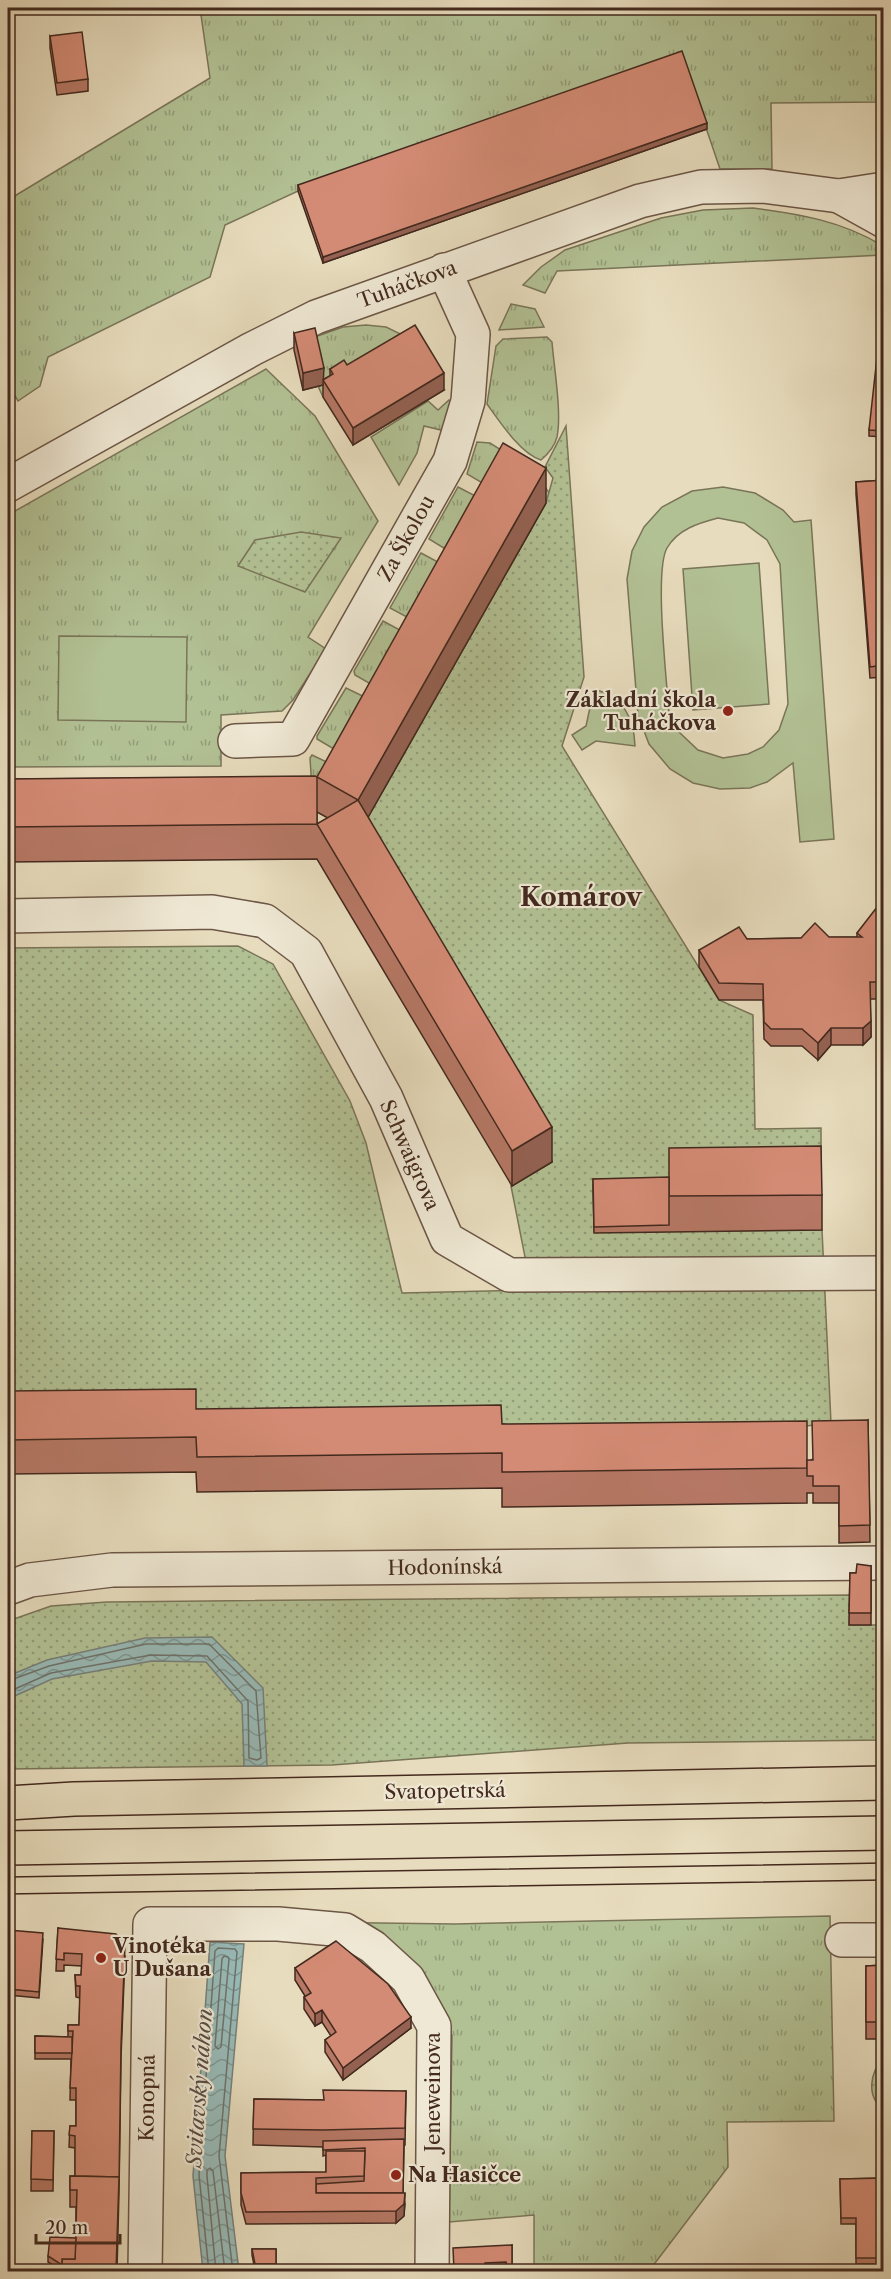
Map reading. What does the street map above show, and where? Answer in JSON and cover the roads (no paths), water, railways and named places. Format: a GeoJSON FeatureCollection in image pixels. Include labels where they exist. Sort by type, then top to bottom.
{"type":"FeatureCollection","features":[{"type":"Feature","properties":{"kind":"main road","name":"Svatopetrská"},"geometry":{"type":"LineString","coordinates":[[8,1803],[86,1798],[884,1783]]}},
{"type":"Feature","properties":{"kind":"main road"},"geometry":{"type":"LineString","coordinates":[[8,1848],[884,1833]]}},
{"type":"Feature","properties":{"kind":"street","name":"Tuháčkova"},"geometry":{"type":"LineString","coordinates":[[8,485],[252,349],[316,316],[640,201],[701,187],[763,186],[839,196],[884,189]]}},
{"type":"Feature","properties":{"kind":"street","name":"Tuháčkova"},"geometry":{"type":"LineString","coordinates":[[839,196],[884,221]]}},
{"type":"Feature","properties":{"kind":"street","name":"Za Školou"},"geometry":{"type":"LineString","coordinates":[[235,741],[293,739],[450,461],[468,401],[473,334],[444,270]]}},
{"type":"Feature","properties":{"kind":"street","name":"Schwaigrova"},"geometry":{"type":"LineString","coordinates":[[8,916],[212,912],[265,921],[306,952],[386,1098],[447,1239],[510,1275],[884,1273]]}},
{"type":"Feature","properties":{"kind":"street","name":"Hodonínská"},"geometry":{"type":"LineString","coordinates":[[8,1588],[30,1580],[112,1570],[884,1563]]}},
{"type":"Feature","properties":{"kind":"street","name":"Konopná"},"geometry":{"type":"LineString","coordinates":[[145,2271],[150,1924]]}},
{"type":"Feature","properties":{"kind":"street","name":"Jeneweinova"},"geometry":{"type":"LineString","coordinates":[[150,1924],[278,1924],[345,1930],[374,1947],[408,1979],[434,2026],[432,2271]]}},
{"type":"Feature","properties":{"kind":"street"},"geometry":{"type":"LineString","coordinates":[[842,1940],[884,1940]]}},
{"type":"Feature","properties":{"kind":"water"},"geometry":{"type":"Polygon","coordinates":[[[212,1637],[263,1688],[267,1766],[244,1766],[242,1704],[206,1662],[152,1661],[52,1679],[8,1699],[8,1676],[47,1660],[145,1638],[212,1637]]]}},
{"type":"Feature","properties":{"kind":"water"},"geometry":{"type":"Polygon","coordinates":[[[210,1942],[244,1944],[225,2156],[239,2271],[203,2271],[193,2176],[210,1942]]]}},
{"type":"Feature","properties":{"kind":"tram line"},"geometry":{"type":"LineString","coordinates":[[8,1877],[884,1863]]}},
{"type":"Feature","properties":{"kind":"tram line"},"geometry":{"type":"LineString","coordinates":[[8,1894],[884,1880]]}},
{"type":"Feature","properties":{"kind":"place","name":"Základní škola Tuháčkova"},"geometry":{"type":"Point","coordinates":[728,711]}},
{"type":"Feature","properties":{"kind":"place","name":"Vinotéka U Dušana"},"geometry":{"type":"Point","coordinates":[101,1958]}},
{"type":"Feature","properties":{"kind":"place","name":"Na Hasičce"},"geometry":{"type":"Point","coordinates":[396,2175]}},
{"type":"Feature","properties":{"kind":"district","name":"Komárov"},"geometry":{"type":"Point","coordinates":[581,897]}},
{"type":"Feature","properties":{"kind":"water label","name":"Svitavský náhon"},"geometry":{"type":"Point","coordinates":[199,2088]}}]}
